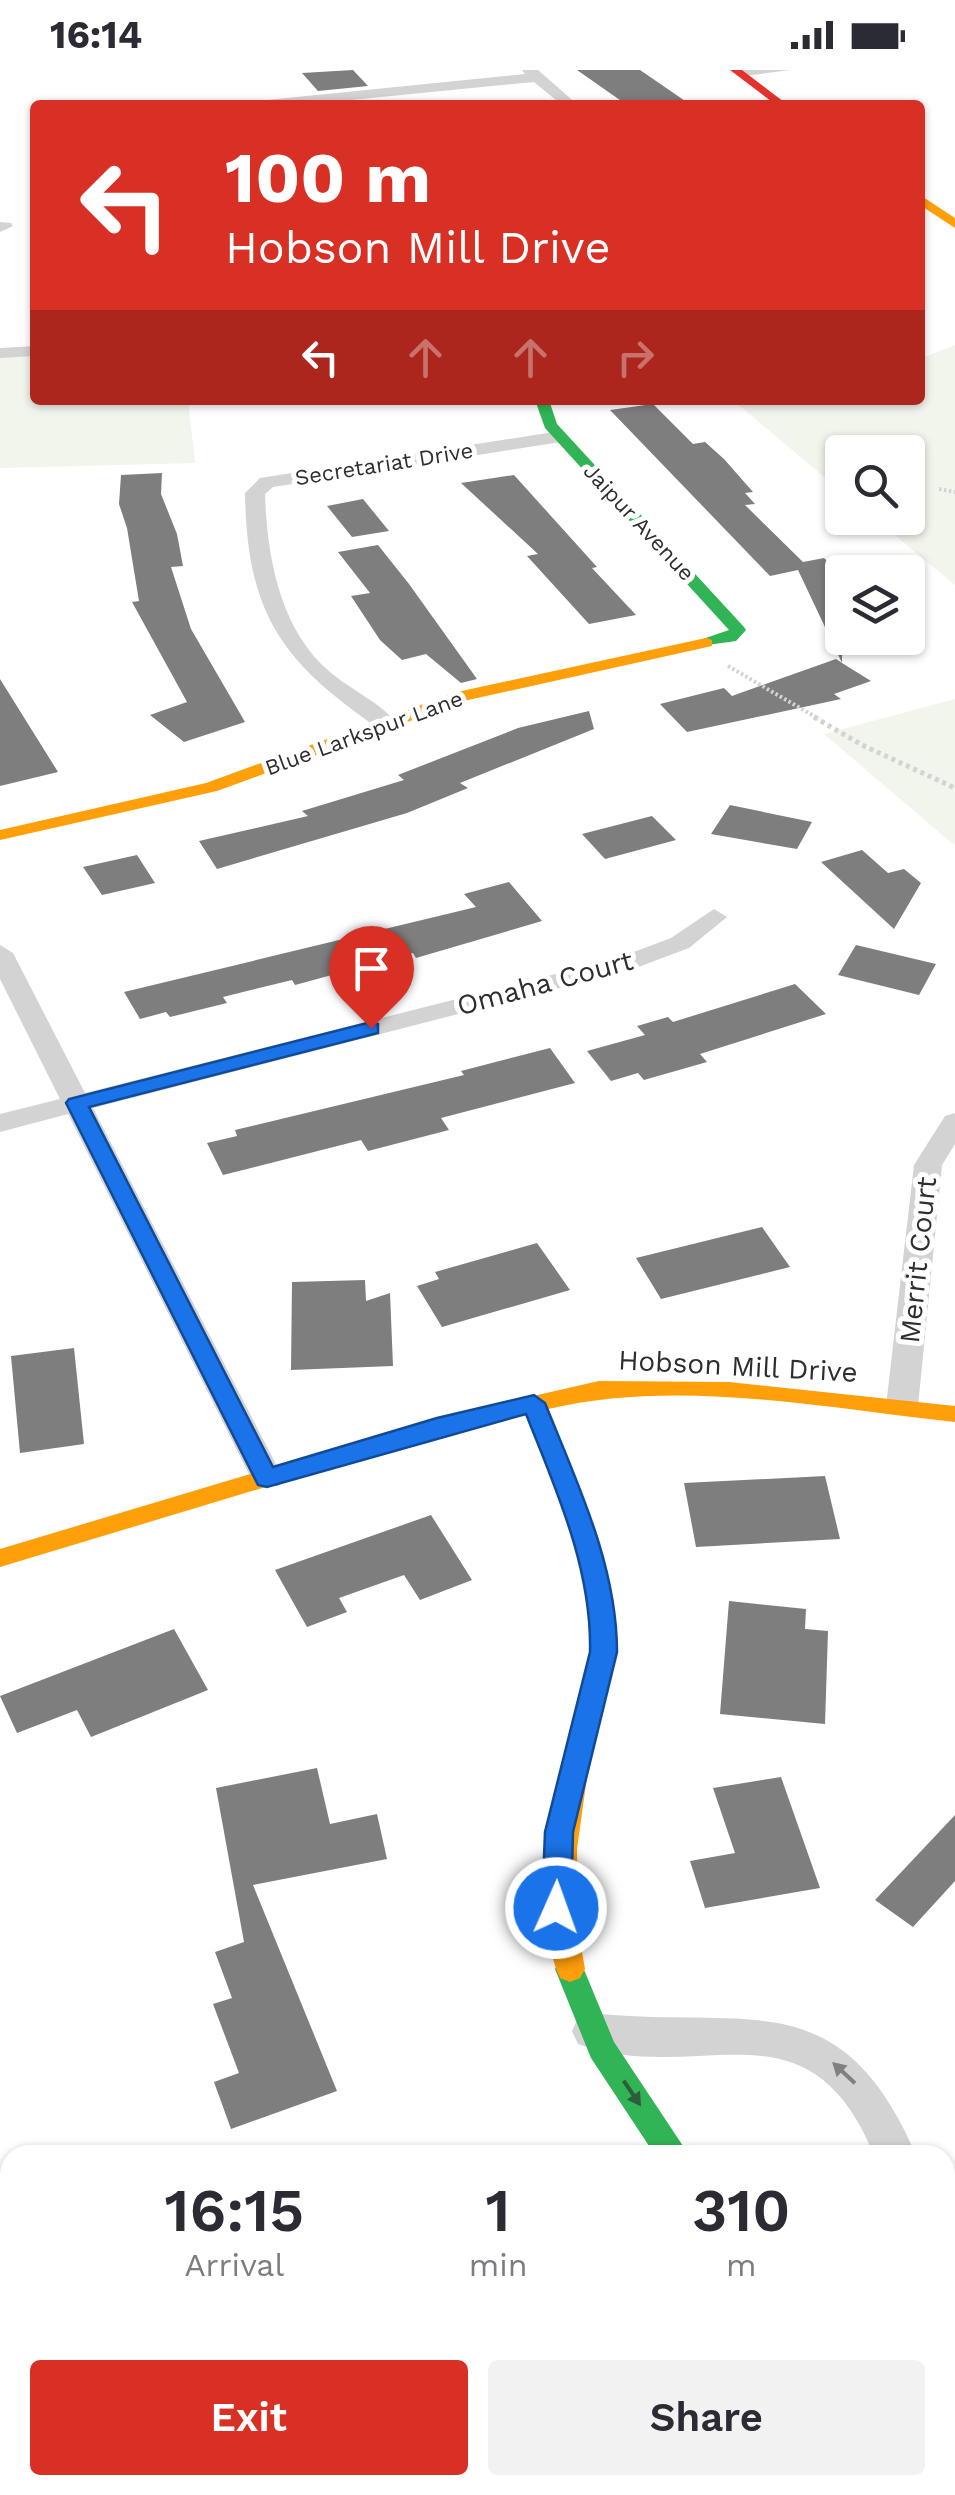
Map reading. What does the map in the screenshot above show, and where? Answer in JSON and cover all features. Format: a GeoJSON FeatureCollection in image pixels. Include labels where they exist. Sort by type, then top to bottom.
{"type":"FeatureCollection","features":[{"type":"Feature","properties":{"kind":"street"},"geometry":{"type":"LineString","coordinates":[[737,71],[783,70]]}},
{"type":"Feature","properties":{"kind":"street"},"geometry":{"type":"LineString","coordinates":[[737,71],[776,100]]}},
{"type":"Feature","properties":{"kind":"street"},"geometry":{"type":"LineString","coordinates":[[302,100],[533,74],[565,100]]}},
{"type":"Feature","properties":{"kind":"street"},"geometry":{"type":"LineString","coordinates":[[925,203],[955,224]]}},
{"type":"Feature","properties":{"kind":"street"},"geometry":{"type":"LineString","coordinates":[[0,353],[30,351]]}},
{"type":"Feature","properties":{"kind":"street","name":"Jaipur Avenue"},"geometry":{"type":"LineString","coordinates":[[543,405],[544,415],[560,437],[733,622],[738,630],[730,638]]}},
{"type":"Feature","properties":{"kind":"street","name":"Secretariat Drive"},"geometry":{"type":"LineString","coordinates":[[386,724],[318,676],[282,632],[271,606],[254,493],[267,482],[560,437]]}},
{"type":"Feature","properties":{"kind":"street","name":"Blue Larkspur Lane"},"geometry":{"type":"LineString","coordinates":[[0,835],[211,786],[462,696],[730,638]]}},
{"type":"Feature","properties":{"kind":"street","name":"Omaha Court"},"geometry":{"type":"LineString","coordinates":[[0,1123],[624,964],[680,943],[714,917]]}},
{"type":"Feature","properties":{"kind":"street"},"geometry":{"type":"LineString","coordinates":[[0,954],[267,1478]]}},
{"type":"Feature","properties":{"kind":"street","name":"Merrit Court"},"geometry":{"type":"LineString","coordinates":[[902,1406],[928,1165],[955,1122]]}},
{"type":"Feature","properties":{"kind":"street","name":"Hobson Mill Drive"},"geometry":{"type":"LineString","coordinates":[[0,1558],[437,1426],[599,1389],[661,1387],[902,1406],[955,1414]]}},
{"type":"Feature","properties":{"kind":"street"},"geometry":{"type":"LineString","coordinates":[[534,1403],[584,1537],[599,1587],[604,1632],[604,1652],[559,1832],[556,1908],[561,1943],[592,2031],[666,2145]]}},
{"type":"Feature","properties":{"kind":"street"},"geometry":{"type":"LineString","coordinates":[[592,2031],[654,2038],[756,2035],[799,2046],[832,2062],[863,2091],[891,2145]]}},
{"type":"Feature","properties":{"kind":"path"},"geometry":{"type":"LineString","coordinates":[[939,489],[955,492]]}},
{"type":"Feature","properties":{"kind":"path"},"geometry":{"type":"LineString","coordinates":[[726,665],[862,745],[955,788]]}},
{"type":"Feature","properties":{"kind":"shaded area"},"geometry":{"type":"Polygon","coordinates":[[[955,345],[955,585],[925,560],[925,555],[919,555],[895,535],[925,535],[925,435],[825,435],[825,478],[739,405],[925,405],[925,357],[955,345]]]}},
{"type":"Feature","properties":{"kind":"shaded area"},"geometry":{"type":"Polygon","coordinates":[[[30,353],[30,405],[189,405],[195,463],[0,468],[0,354],[30,353]]]}},
{"type":"Feature","properties":{"kind":"shaded area"},"geometry":{"type":"Polygon","coordinates":[[[955,699],[955,846],[824,734],[955,699]]]}},
{"type":"Feature","properties":{"kind":"building"},"geometry":{"type":"Polygon","coordinates":[[[353,70],[368,86],[318,91],[302,73],[353,70]]]}},
{"type":"Feature","properties":{"kind":"building"},"geometry":{"type":"Polygon","coordinates":[[[577,70],[640,70],[684,100],[620,100],[577,70]]]}},
{"type":"Feature","properties":{"kind":"building"},"geometry":{"type":"Polygon","coordinates":[[[654,405],[693,444],[705,442],[724,459],[753,492],[745,493],[755,504],[745,505],[803,562],[825,559],[825,627],[798,570],[770,576],[610,410],[654,405]]]}},
{"type":"Feature","properties":{"kind":"building"},"geometry":{"type":"Polygon","coordinates":[[[162,473],[161,494],[177,534],[183,566],[171,567],[191,629],[245,722],[184,742],[150,715],[187,702],[132,602],[139,601],[119,504],[121,475],[162,473]]]}},
{"type":"Feature","properties":{"kind":"building"},"geometry":{"type":"Polygon","coordinates":[[[514,475],[636,615],[589,624],[527,556],[538,554],[461,483],[514,475]]]}},
{"type":"Feature","properties":{"kind":"building"},"geometry":{"type":"Polygon","coordinates":[[[363,499],[389,531],[352,537],[327,506],[363,499]]]}},
{"type":"Feature","properties":{"kind":"building"},"geometry":{"type":"Polygon","coordinates":[[[378,545],[477,679],[461,683],[426,654],[402,660],[380,640],[351,596],[370,593],[338,552],[378,545]]]}},
{"type":"Feature","properties":{"kind":"building"},"geometry":{"type":"Polygon","coordinates":[[[836,659],[871,681],[834,694],[841,699],[687,732],[660,704],[724,688],[732,696],[836,659]]]}},
{"type":"Feature","properties":{"kind":"building"},"geometry":{"type":"Polygon","coordinates":[[[0,679],[58,772],[0,786],[0,679]]]}},
{"type":"Feature","properties":{"kind":"building"},"geometry":{"type":"Polygon","coordinates":[[[589,711],[594,729],[460,783],[468,788],[407,813],[217,869],[199,841],[308,816],[302,811],[404,780],[398,775],[518,728],[589,711]]]}},
{"type":"Feature","properties":{"kind":"building"},"geometry":{"type":"Polygon","coordinates":[[[730,805],[812,822],[797,849],[711,834],[730,805]]]}},
{"type":"Feature","properties":{"kind":"building"},"geometry":{"type":"Polygon","coordinates":[[[652,816],[676,840],[605,859],[582,834],[652,816]]]}},
{"type":"Feature","properties":{"kind":"building"},"geometry":{"type":"Polygon","coordinates":[[[862,850],[888,873],[904,869],[921,883],[894,929],[821,862],[862,850]]]}},
{"type":"Feature","properties":{"kind":"building"},"geometry":{"type":"Polygon","coordinates":[[[137,855],[155,883],[102,895],[83,867],[137,855]]]}},
{"type":"Feature","properties":{"kind":"building"},"geometry":{"type":"Polygon","coordinates":[[[509,882],[542,921],[416,958],[413,953],[295,985],[292,980],[223,997],[227,1003],[170,1017],[166,1012],[140,1019],[124,992],[476,907],[464,894],[509,882]]]}},
{"type":"Feature","properties":{"kind":"building"},"geometry":{"type":"Polygon","coordinates":[[[856,945],[936,964],[919,995],[838,975],[856,945]]]}},
{"type":"Feature","properties":{"kind":"building"},"geometry":{"type":"Polygon","coordinates":[[[795,984],[826,1014],[700,1054],[707,1062],[644,1080],[638,1073],[611,1081],[587,1051],[645,1035],[637,1026],[668,1017],[673,1022],[795,984]]]}},
{"type":"Feature","properties":{"kind":"building"},"geometry":{"type":"Polygon","coordinates":[[[550,1048],[575,1083],[441,1118],[449,1130],[368,1151],[361,1140],[223,1175],[207,1143],[237,1136],[235,1130],[464,1075],[461,1071],[550,1048]]]}},
{"type":"Feature","properties":{"kind":"building"},"geometry":{"type":"Polygon","coordinates":[[[762,1227],[790,1267],[661,1299],[636,1258],[762,1227]]]}},
{"type":"Feature","properties":{"kind":"building"},"geometry":{"type":"Polygon","coordinates":[[[537,1243],[570,1290],[442,1327],[417,1286],[439,1279],[435,1272],[537,1243]]]}},
{"type":"Feature","properties":{"kind":"building"},"geometry":{"type":"Polygon","coordinates":[[[365,1280],[366,1301],[390,1293],[393,1366],[291,1370],[292,1282],[365,1280]]]}},
{"type":"Feature","properties":{"kind":"building"},"geometry":{"type":"Polygon","coordinates":[[[74,1348],[84,1444],[20,1453],[11,1356],[74,1348]]]}},
{"type":"Feature","properties":{"kind":"building"},"geometry":{"type":"Polygon","coordinates":[[[825,1476],[840,1539],[696,1547],[684,1483],[825,1476]]]}},
{"type":"Feature","properties":{"kind":"building"},"geometry":{"type":"Polygon","coordinates":[[[431,1515],[472,1580],[420,1600],[404,1575],[339,1598],[347,1612],[307,1627],[275,1570],[431,1515]]]}},
{"type":"Feature","properties":{"kind":"building"},"geometry":{"type":"Polygon","coordinates":[[[729,1601],[806,1609],[805,1629],[828,1631],[825,1724],[720,1714],[729,1601]]]}},
{"type":"Feature","properties":{"kind":"building"},"geometry":{"type":"Polygon","coordinates":[[[174,1629],[208,1690],[91,1737],[77,1710],[17,1733],[0,1696],[174,1629]]]}},
{"type":"Feature","properties":{"kind":"building"},"geometry":{"type":"Polygon","coordinates":[[[317,1768],[330,1824],[377,1814],[387,1859],[253,1885],[337,2091],[231,2129],[214,2082],[239,2073],[213,2004],[232,1998],[215,1952],[244,1942],[216,1788],[317,1768]]]}},
{"type":"Feature","properties":{"kind":"building"},"geometry":{"type":"Polygon","coordinates":[[[781,1777],[820,1888],[705,1908],[690,1861],[735,1853],[713,1788],[781,1777]]]}},
{"type":"Feature","properties":{"kind":"building"},"geometry":{"type":"Polygon","coordinates":[[[955,1815],[955,1881],[913,1927],[875,1900],[955,1815]]]}},
{"type":"Feature","properties":{"kind":"traffic: fast"},"geometry":{"type":"LineString","coordinates":[[544,405],[550,425],[738,630],[730,638],[706,643]]}},
{"type":"Feature","properties":{"kind":"traffic: fast"},"geometry":{"type":"LineString","coordinates":[[570,1969],[602,2049],[666,2145]]}},
{"type":"Feature","properties":{"kind":"traffic: slow"},"geometry":{"type":"LineString","coordinates":[[925,203],[955,224]]}},
{"type":"Feature","properties":{"kind":"traffic: slow"},"geometry":{"type":"LineString","coordinates":[[0,835],[211,787],[463,696],[706,643]]}},
{"type":"Feature","properties":{"kind":"traffic: slow"},"geometry":{"type":"LineString","coordinates":[[0,1558],[437,1427],[599,1389],[729,1390],[955,1414]]}},
{"type":"Feature","properties":{"kind":"traffic: slow"},"geometry":{"type":"LineString","coordinates":[[534,1403],[570,1494],[589,1556],[601,1619],[603,1652],[567,1809],[563,1849],[563,1929],[570,1969]]}},
{"type":"Feature","properties":{"kind":"traffic: jam"},"geometry":{"type":"LineString","coordinates":[[735,70],[776,100]]}},
{"type":"Feature","properties":{"kind":"route"},"geometry":{"type":"LineString","coordinates":[[371,1028],[77,1103],[267,1478],[437,1426],[534,1403],[574,1504],[599,1587],[604,1632],[604,1652],[559,1832],[556,1908]]}}]}
